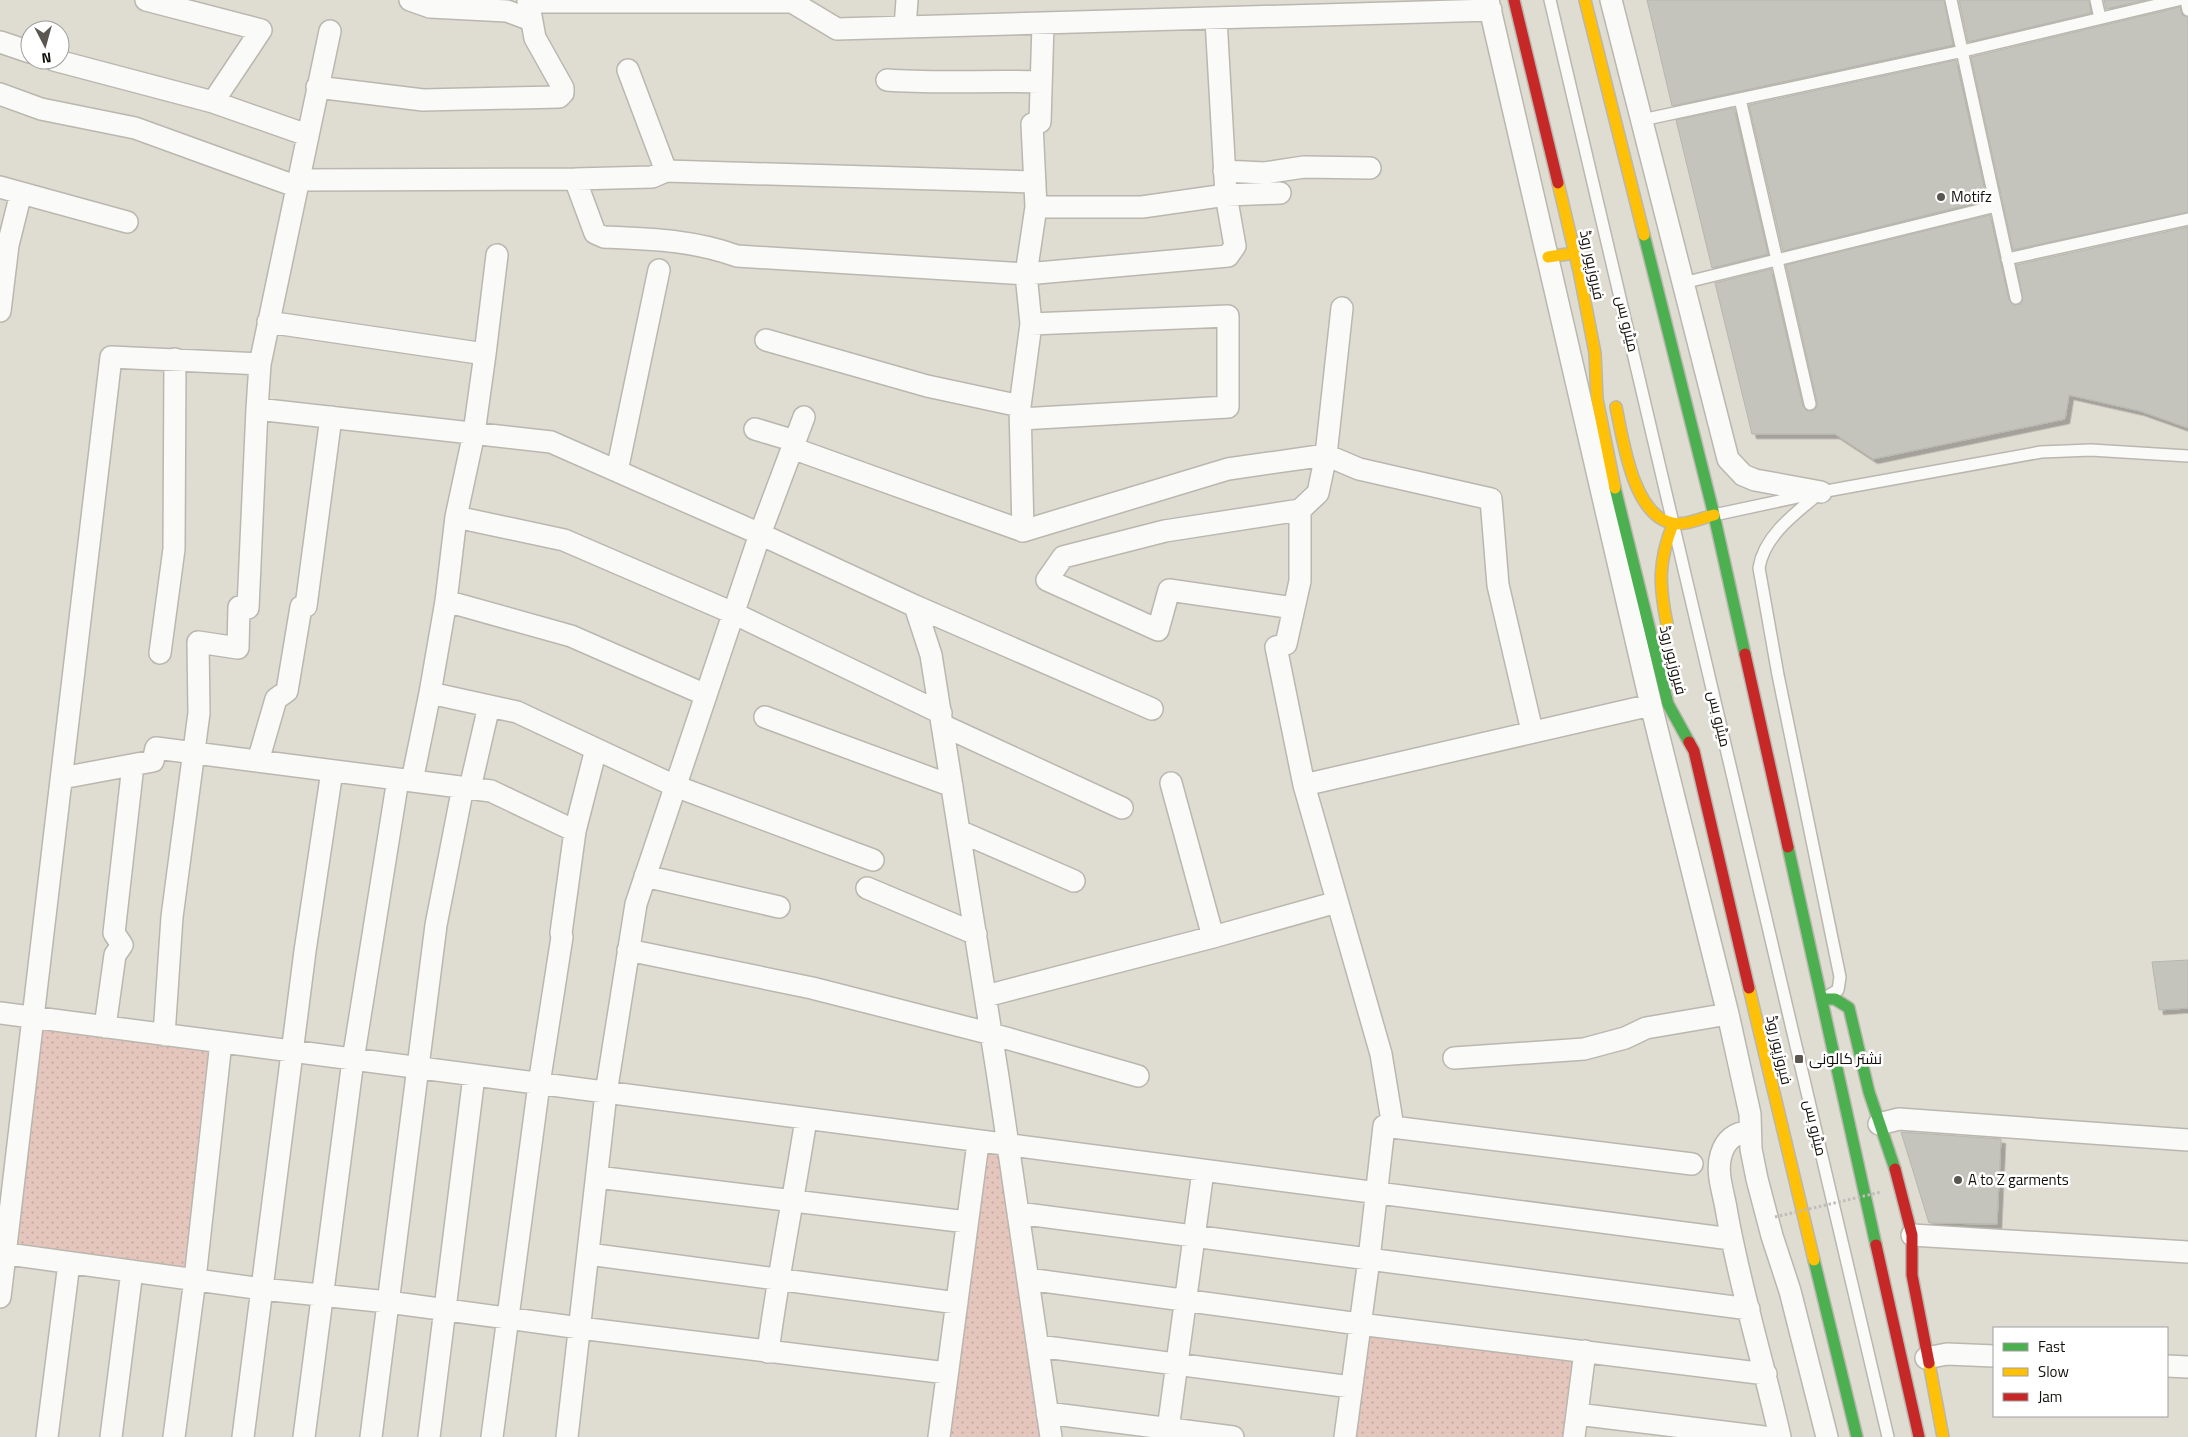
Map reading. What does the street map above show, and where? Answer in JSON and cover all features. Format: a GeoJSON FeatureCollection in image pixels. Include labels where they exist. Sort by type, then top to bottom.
{"type":"FeatureCollection","features":[{"type":"Feature","properties":{"kind":"main road","name":"فیروزپور روڈ"},"geometry":{"type":"LineString","coordinates":[[1514,0],[1574,253],[1595,353],[1597,399],[1615,490],[1668,704],[1694,751],[1857,1437]]}},
{"type":"Feature","properties":{"kind":"main road"},"geometry":{"type":"LineString","coordinates":[[1585,0],[1714,515],[1919,1437]]}},
{"type":"Feature","properties":{"kind":"main road"},"geometry":{"type":"LineString","coordinates":[[1548,257],[1574,253]]}},
{"type":"Feature","properties":{"kind":"main road"},"geometry":{"type":"LineString","coordinates":[[1595,353],[1611,390],[1642,500],[1659,518],[1673,524],[1714,515]]}},
{"type":"Feature","properties":{"kind":"main road"},"geometry":{"type":"LineString","coordinates":[[1669,634],[1659,576],[1664,545],[1673,524]]}},
{"type":"Feature","properties":{"kind":"main road"},"geometry":{"type":"LineString","coordinates":[[1686,712],[1694,751]]}},
{"type":"Feature","properties":{"kind":"main road"},"geometry":{"type":"LineString","coordinates":[[1823,999],[1835,999],[1849,1008],[1869,1092],[1892,1159],[1912,1234],[1912,1275],[1926,1358],[1943,1437]]}},
{"type":"Feature","properties":{"kind":"street"},"geometry":{"type":"LineString","coordinates":[[146,0],[261,30],[213,102]]}},
{"type":"Feature","properties":{"kind":"street"},"geometry":{"type":"LineString","coordinates":[[410,0],[430,7],[507,12],[529,7],[792,1],[837,29],[1216,19],[1490,5],[1651,706],[1728,1014],[1750,1114],[1751,1149],[1762,1201],[1790,1291],[1827,1437]]}},
{"type":"Feature","properties":{"kind":"street"},"geometry":{"type":"LineString","coordinates":[[904,28],[907,0]]}},
{"type":"Feature","properties":{"kind":"street"},"geometry":{"type":"LineString","coordinates":[[1611,0],[1728,459],[1743,475],[1755,480],[1821,492]]}},
{"type":"Feature","properties":{"kind":"street"},"geometry":{"type":"LineString","coordinates":[[317,87],[423,100],[559,96],[563,94],[563,88],[535,38],[529,7]]}},
{"type":"Feature","properties":{"kind":"street"},"geometry":{"type":"LineString","coordinates":[[575,179],[595,233],[604,237],[676,240],[714,248],[737,256],[1026,274],[1228,256],[1235,246],[1226,195],[1216,19]]}},
{"type":"Feature","properties":{"kind":"street"},"geometry":{"type":"LineString","coordinates":[[1023,531],[1021,413],[1031,324],[1026,274],[1036,207],[1032,124],[1040,122],[1043,24]]}},
{"type":"Feature","properties":{"kind":"street"},"geometry":{"type":"LineString","coordinates":[[164,1035],[172,916],[192,753],[199,713],[198,642],[238,648],[239,607],[248,608],[260,364],[306,135],[330,31]]}},
{"type":"Feature","properties":{"kind":"street"},"geometry":{"type":"LineString","coordinates":[[0,42],[20,49]]}},
{"type":"Feature","properties":{"kind":"street"},"geometry":{"type":"LineString","coordinates":[[70,64],[213,102],[306,135]]}},
{"type":"Feature","properties":{"kind":"street"},"geometry":{"type":"LineString","coordinates":[[628,70],[666,171]]}},
{"type":"Feature","properties":{"kind":"street"},"geometry":{"type":"LineString","coordinates":[[887,80],[928,83],[966,80],[1041,82]]}},
{"type":"Feature","properties":{"kind":"street"},"geometry":{"type":"LineString","coordinates":[[0,94],[42,109],[136,128],[296,183],[652,177],[666,171],[1035,182]]}},
{"type":"Feature","properties":{"kind":"street"},"geometry":{"type":"LineString","coordinates":[[1224,171],[1264,173],[1304,167],[1370,168]]}},
{"type":"Feature","properties":{"kind":"street"},"geometry":{"type":"LineString","coordinates":[[0,187],[127,222]]}},
{"type":"Feature","properties":{"kind":"street"},"geometry":{"type":"LineString","coordinates":[[0,311],[8,245],[22,193]]}},
{"type":"Feature","properties":{"kind":"street"},"geometry":{"type":"LineString","coordinates":[[1036,207],[1142,207],[1226,195],[1280,193]]}},
{"type":"Feature","properties":{"kind":"street"},"geometry":{"type":"LineString","coordinates":[[304,1437],[353,1060],[405,780],[430,693],[446,601],[456,517],[474,433],[497,255]]}},
{"type":"Feature","properties":{"kind":"street"},"geometry":{"type":"LineString","coordinates":[[617,471],[659,270]]}},
{"type":"Feature","properties":{"kind":"street"},"geometry":{"type":"LineString","coordinates":[[1294,608],[1169,590],[1158,630],[1047,580],[1063,557],[1165,531],[1300,510],[1318,493],[1326,455],[1342,308]]}},
{"type":"Feature","properties":{"kind":"street"},"geometry":{"type":"LineString","coordinates":[[766,340],[1021,413],[1228,407],[1228,316],[1031,324]]}},
{"type":"Feature","properties":{"kind":"street"},"geometry":{"type":"LineString","coordinates":[[268,322],[485,354]]}},
{"type":"Feature","properties":{"kind":"street"},"geometry":{"type":"LineString","coordinates":[[0,1297],[2,1253],[34,1018],[112,356],[260,364]]}},
{"type":"Feature","properties":{"kind":"street"},"geometry":{"type":"LineString","coordinates":[[160,653],[174,550],[175,359]]}},
{"type":"Feature","properties":{"kind":"street"},"geometry":{"type":"LineString","coordinates":[[1683,391],[1709,386]]}},
{"type":"Feature","properties":{"kind":"street"},"geometry":{"type":"LineString","coordinates":[[257,409],[551,442],[760,534],[915,606],[1152,709]]}},
{"type":"Feature","properties":{"kind":"street"},"geometry":{"type":"LineString","coordinates":[[258,761],[276,699],[287,691],[302,607],[306,606],[330,417]]}},
{"type":"Feature","properties":{"kind":"street"},"geometry":{"type":"LineString","coordinates":[[567,1437],[606,1093],[636,904],[760,534],[804,418]]}},
{"type":"Feature","properties":{"kind":"street"},"geometry":{"type":"LineString","coordinates":[[756,429],[1023,531],[1228,469],[1326,455],[1359,469],[1491,499],[1498,585],[1532,731]]}},
{"type":"Feature","properties":{"kind":"street"},"geometry":{"type":"LineString","coordinates":[[1300,510],[1300,581],[1286,644],[1276,647],[1304,785],[1381,1054],[1393,1127]]}},
{"type":"Feature","properties":{"kind":"street"},"geometry":{"type":"LineString","coordinates":[[456,517],[564,540],[733,613],[1122,808]]}},
{"type":"Feature","properties":{"kind":"street"},"geometry":{"type":"LineString","coordinates":[[446,601],[571,636],[706,695]]}},
{"type":"Feature","properties":{"kind":"street"},"geometry":{"type":"LineString","coordinates":[[915,606],[931,655],[942,719],[992,1034],[1051,1437]]}},
{"type":"Feature","properties":{"kind":"street"},"geometry":{"type":"LineString","coordinates":[[430,693],[517,712],[675,786],[873,860]]}},
{"type":"Feature","properties":{"kind":"street"},"geometry":{"type":"LineString","coordinates":[[371,1437],[436,925],[467,788],[489,706]]}},
{"type":"Feature","properties":{"kind":"street"},"geometry":{"type":"LineString","coordinates":[[1304,785],[1532,731],[1651,706]]}},
{"type":"Feature","properties":{"kind":"street"},"geometry":{"type":"LineString","coordinates":[[765,717],[952,786]]}},
{"type":"Feature","properties":{"kind":"street"},"geometry":{"type":"LineString","coordinates":[[62,778],[153,761],[156,748],[491,791],[575,831]]}},
{"type":"Feature","properties":{"kind":"street"},"geometry":{"type":"LineString","coordinates":[[492,1437],[539,1084],[562,938],[561,932],[575,831],[596,749]]}},
{"type":"Feature","properties":{"kind":"street"},"geometry":{"type":"LineString","coordinates":[[105,1027],[115,955],[122,945],[114,932],[133,765]]}},
{"type":"Feature","properties":{"kind":"street"},"geometry":{"type":"LineString","coordinates":[[243,1437],[305,951],[332,771]]}},
{"type":"Feature","properties":{"kind":"street"},"geometry":{"type":"LineString","coordinates":[[1171,783],[1213,937]]}},
{"type":"Feature","properties":{"kind":"street"},"geometry":{"type":"LineString","coordinates":[[959,830],[1074,881]]}},
{"type":"Feature","properties":{"kind":"street"},"geometry":{"type":"LineString","coordinates":[[645,876],[779,907]]}},
{"type":"Feature","properties":{"kind":"street"},"geometry":{"type":"LineString","coordinates":[[867,888],[976,934]]}},
{"type":"Feature","properties":{"kind":"street"},"geometry":{"type":"LineString","coordinates":[[986,996],[1213,937],[1337,902]]}},
{"type":"Feature","properties":{"kind":"street"},"geometry":{"type":"LineString","coordinates":[[1706,925],[1733,918]]}},
{"type":"Feature","properties":{"kind":"street"},"geometry":{"type":"LineString","coordinates":[[628,950],[812,988],[992,1034],[1138,1076]]}},
{"type":"Feature","properties":{"kind":"street"},"geometry":{"type":"LineString","coordinates":[[0,1014],[292,1050],[353,1060],[978,1143],[1377,1192],[1731,1239]]}},
{"type":"Feature","properties":{"kind":"street"},"geometry":{"type":"LineString","coordinates":[[1454,1058],[1584,1049],[1625,1038],[1646,1028],[1728,1014]]}},
{"type":"Feature","properties":{"kind":"street"},"geometry":{"type":"LineString","coordinates":[[174,1437],[195,1279],[221,1042]]}},
{"type":"Feature","properties":{"kind":"street"},"geometry":{"type":"LineString","coordinates":[[429,1437],[474,1076]]}},
{"type":"Feature","properties":{"kind":"street"},"geometry":{"type":"LineString","coordinates":[[1879,1124],[1899,1119],[2188,1140]]}},
{"type":"Feature","properties":{"kind":"street"},"geometry":{"type":"LineString","coordinates":[[768,1352],[778,1278],[794,1201],[806,1120]]}},
{"type":"Feature","properties":{"kind":"street"},"geometry":{"type":"LineString","coordinates":[[1345,1437],[1358,1324],[1369,1259],[1384,1126],[1692,1164]]}},
{"type":"Feature","properties":{"kind":"street"},"geometry":{"type":"LineString","coordinates":[[1750,1132],[1738,1132],[1728,1141],[1721,1155],[1719,1169],[1731,1239],[1766,1374],[1780,1437]]}},
{"type":"Feature","properties":{"kind":"street"},"geometry":{"type":"LineString","coordinates":[[939,1437],[978,1143]]}},
{"type":"Feature","properties":{"kind":"street"},"geometry":{"type":"LineString","coordinates":[[1168,1433],[1203,1171]]}},
{"type":"Feature","properties":{"kind":"street"},"geometry":{"type":"LineString","coordinates":[[597,1176],[967,1222]]}},
{"type":"Feature","properties":{"kind":"street"},"geometry":{"type":"LineString","coordinates":[[1018,1213],[1749,1309]]}},
{"type":"Feature","properties":{"kind":"street"},"geometry":{"type":"LineString","coordinates":[[1912,1234],[2188,1252]]}},
{"type":"Feature","properties":{"kind":"street"},"geometry":{"type":"LineString","coordinates":[[2,1253],[262,1289],[388,1302],[947,1374]]}},
{"type":"Feature","properties":{"kind":"street"},"geometry":{"type":"LineString","coordinates":[[588,1254],[957,1302]]}},
{"type":"Feature","properties":{"kind":"street"},"geometry":{"type":"LineString","coordinates":[[46,1437],[69,1263]]}},
{"type":"Feature","properties":{"kind":"street"},"geometry":{"type":"LineString","coordinates":[[111,1437],[132,1271]]}},
{"type":"Feature","properties":{"kind":"street"},"geometry":{"type":"LineString","coordinates":[[1028,1279],[1358,1324],[1766,1374]]}},
{"type":"Feature","properties":{"kind":"street"},"geometry":{"type":"LineString","coordinates":[[1038,1346],[1351,1387]]}},
{"type":"Feature","properties":{"kind":"street"},"geometry":{"type":"LineString","coordinates":[[1574,1437],[1585,1351]]}},
{"type":"Feature","properties":{"kind":"street"},"geometry":{"type":"LineString","coordinates":[[1926,1358],[1948,1354],[1993,1356]]}},
{"type":"Feature","properties":{"kind":"street"},"geometry":{"type":"LineString","coordinates":[[2168,1366],[2188,1367]]}},
{"type":"Feature","properties":{"kind":"street"},"geometry":{"type":"LineString","coordinates":[[1047,1413],[1168,1433],[1233,1437]]}},
{"type":"Feature","properties":{"kind":"street"},"geometry":{"type":"LineString","coordinates":[[1577,1414],[1764,1437]]}},
{"type":"Feature","properties":{"kind":"lane","name":"میٹرو بس"},"geometry":{"type":"LineString","coordinates":[[1550,0],[1888,1437]]}},
{"type":"Feature","properties":{"kind":"lane"},"geometry":{"type":"LineString","coordinates":[[1951,0],[2016,298]]}},
{"type":"Feature","properties":{"kind":"lane"},"geometry":{"type":"LineString","coordinates":[[2096,0],[2100,18]]}},
{"type":"Feature","properties":{"kind":"lane"},"geometry":{"type":"LineString","coordinates":[[1642,120],[1963,50],[2178,0]]}},
{"type":"Feature","properties":{"kind":"lane"},"geometry":{"type":"LineString","coordinates":[[2186,0],[2188,10]]}},
{"type":"Feature","properties":{"kind":"lane"},"geometry":{"type":"LineString","coordinates":[[1740,99],[1810,404]]}},
{"type":"Feature","properties":{"kind":"lane"},"geometry":{"type":"LineString","coordinates":[[1683,283],[1996,206]]}},
{"type":"Feature","properties":{"kind":"lane"},"geometry":{"type":"LineString","coordinates":[[2007,259],[2188,219]]}},
{"type":"Feature","properties":{"kind":"lane"},"geometry":{"type":"LineString","coordinates":[[1714,515],[1821,492],[2041,452],[2091,450],[2188,456]]}},
{"type":"Feature","properties":{"kind":"lane"},"geometry":{"type":"LineString","coordinates":[[1821,492],[1792,517],[1768,542],[1761,554],[1759,568],[1778,675],[1840,977],[1838,990],[1823,999]]}},
{"type":"Feature","properties":{"kind":"path"},"geometry":{"type":"LineString","coordinates":[[1775,1216],[1881,1192]]}},
{"type":"Feature","properties":{"kind":"shaded area"},"geometry":{"type":"Polygon","coordinates":[[[34,1018],[221,1042],[195,1279],[5,1254],[34,1018]]]}},
{"type":"Feature","properties":{"kind":"shaded area"},"geometry":{"type":"Polygon","coordinates":[[[978,1143],[1009,1147],[1051,1437],[939,1437],[978,1143]]]}},
{"type":"Feature","properties":{"kind":"shaded area"},"geometry":{"type":"Polygon","coordinates":[[[1359,1324],[1585,1351],[1574,1437],[1345,1437],[1359,1324]]]}},
{"type":"Feature","properties":{"kind":"building"},"geometry":{"type":"Polygon","coordinates":[[[1647,0],[1944,0],[1953,45],[1672,106],[1647,0]]]}},
{"type":"Feature","properties":{"kind":"building"},"geometry":{"type":"Polygon","coordinates":[[[1959,0],[2089,0],[2091,13],[1968,42],[1959,0]]]}},
{"type":"Feature","properties":{"kind":"building"},"geometry":{"type":"Polygon","coordinates":[[[2104,0],[2146,0],[2106,9],[2104,0]]]}},
{"type":"Feature","properties":{"kind":"building"},"geometry":{"type":"Polygon","coordinates":[[[2180,7],[2182,15],[2188,17],[2188,212],[2013,250],[1971,57],[2180,7]]]}},
{"type":"Feature","properties":{"kind":"building"},"geometry":{"type":"Polygon","coordinates":[[[1956,60],[1987,200],[1783,251],[1749,105],[1956,60]]]}},
{"type":"Feature","properties":{"kind":"building"},"geometry":{"type":"Polygon","coordinates":[[[1734,108],[1768,254],[1712,268],[1676,120],[1734,108]]]}},
{"type":"Feature","properties":{"kind":"building"},"geometry":{"type":"Polygon","coordinates":[[[1990,215],[2009,300],[2014,305],[2021,304],[2023,300],[2016,265],[2188,227],[2188,428],[2140,411],[2069,395],[2065,419],[1873,459],[1835,434],[1752,434],[1715,283],[1771,269],[1803,406],[1807,411],[1812,411],[1817,407],[1817,402],[1786,265],[1990,215]]]}},
{"type":"Feature","properties":{"kind":"building"},"geometry":{"type":"Polygon","coordinates":[[[2188,960],[2188,1008],[2159,1010],[2152,962],[2188,960]]]}},
{"type":"Feature","properties":{"kind":"building","name":"A to Z garments"},"geometry":{"type":"Polygon","coordinates":[[[1901,1132],[2001,1139],[1997,1224],[1929,1223],[1901,1132]]]}},
{"type":"Feature","properties":{"kind":"traffic: fast"},"geometry":{"type":"LineString","coordinates":[[1644,235],[1714,515],[1745,654]]}},
{"type":"Feature","properties":{"kind":"traffic: fast"},"geometry":{"type":"LineString","coordinates":[[1615,488],[1668,704],[1689,742]]}},
{"type":"Feature","properties":{"kind":"traffic: fast"},"geometry":{"type":"LineString","coordinates":[[1788,847],[1876,1245]]}},
{"type":"Feature","properties":{"kind":"traffic: fast"},"geometry":{"type":"LineString","coordinates":[[1823,999],[1835,999],[1849,1008],[1869,1092],[1895,1169]]}},
{"type":"Feature","properties":{"kind":"traffic: fast"},"geometry":{"type":"LineString","coordinates":[[1814,1260],[1857,1437]]}},
{"type":"Feature","properties":{"kind":"traffic: slow"},"geometry":{"type":"LineString","coordinates":[[1585,0],[1644,235]]}},
{"type":"Feature","properties":{"kind":"traffic: slow"},"geometry":{"type":"LineString","coordinates":[[1558,183],[1579,271],[1595,353],[1597,399],[1615,488]]}},
{"type":"Feature","properties":{"kind":"traffic: slow"},"geometry":{"type":"LineString","coordinates":[[1548,257],[1574,253]]}},
{"type":"Feature","properties":{"kind":"traffic: slow"},"geometry":{"type":"LineString","coordinates":[[1616,407],[1632,474],[1648,506],[1659,517],[1677,524],[1688,523],[1714,515]]}},
{"type":"Feature","properties":{"kind":"traffic: slow"},"geometry":{"type":"LineString","coordinates":[[1667,624],[1662,597],[1661,574],[1662,562],[1673,524]]}},
{"type":"Feature","properties":{"kind":"traffic: slow"},"geometry":{"type":"LineString","coordinates":[[1749,988],[1814,1260]]}},
{"type":"Feature","properties":{"kind":"traffic: slow"},"geometry":{"type":"LineString","coordinates":[[1929,1363],[1943,1437]]}},
{"type":"Feature","properties":{"kind":"traffic: jam"},"geometry":{"type":"LineString","coordinates":[[1514,0],[1558,183]]}},
{"type":"Feature","properties":{"kind":"traffic: jam"},"geometry":{"type":"LineString","coordinates":[[1745,654],[1788,847]]}},
{"type":"Feature","properties":{"kind":"traffic: jam"},"geometry":{"type":"LineString","coordinates":[[1689,742],[1694,751],[1749,988]]}},
{"type":"Feature","properties":{"kind":"traffic: jam"},"geometry":{"type":"LineString","coordinates":[[1895,1169],[1912,1235],[1912,1275],[1929,1363]]}},
{"type":"Feature","properties":{"kind":"traffic: jam"},"geometry":{"type":"LineString","coordinates":[[1876,1245],[1919,1437]]}},
{"type":"Feature","properties":{"kind":"place","name":"Motifz"},"geometry":{"type":"Point","coordinates":[1941,197]}},
{"type":"Feature","properties":{"kind":"place","name":"نشتر کالونی"},"geometry":{"type":"Point","coordinates":[1799,1059]}},
{"type":"Feature","properties":{"kind":"place","name":"A to Z garments"},"geometry":{"type":"Point","coordinates":[1958,1180]}}]}
